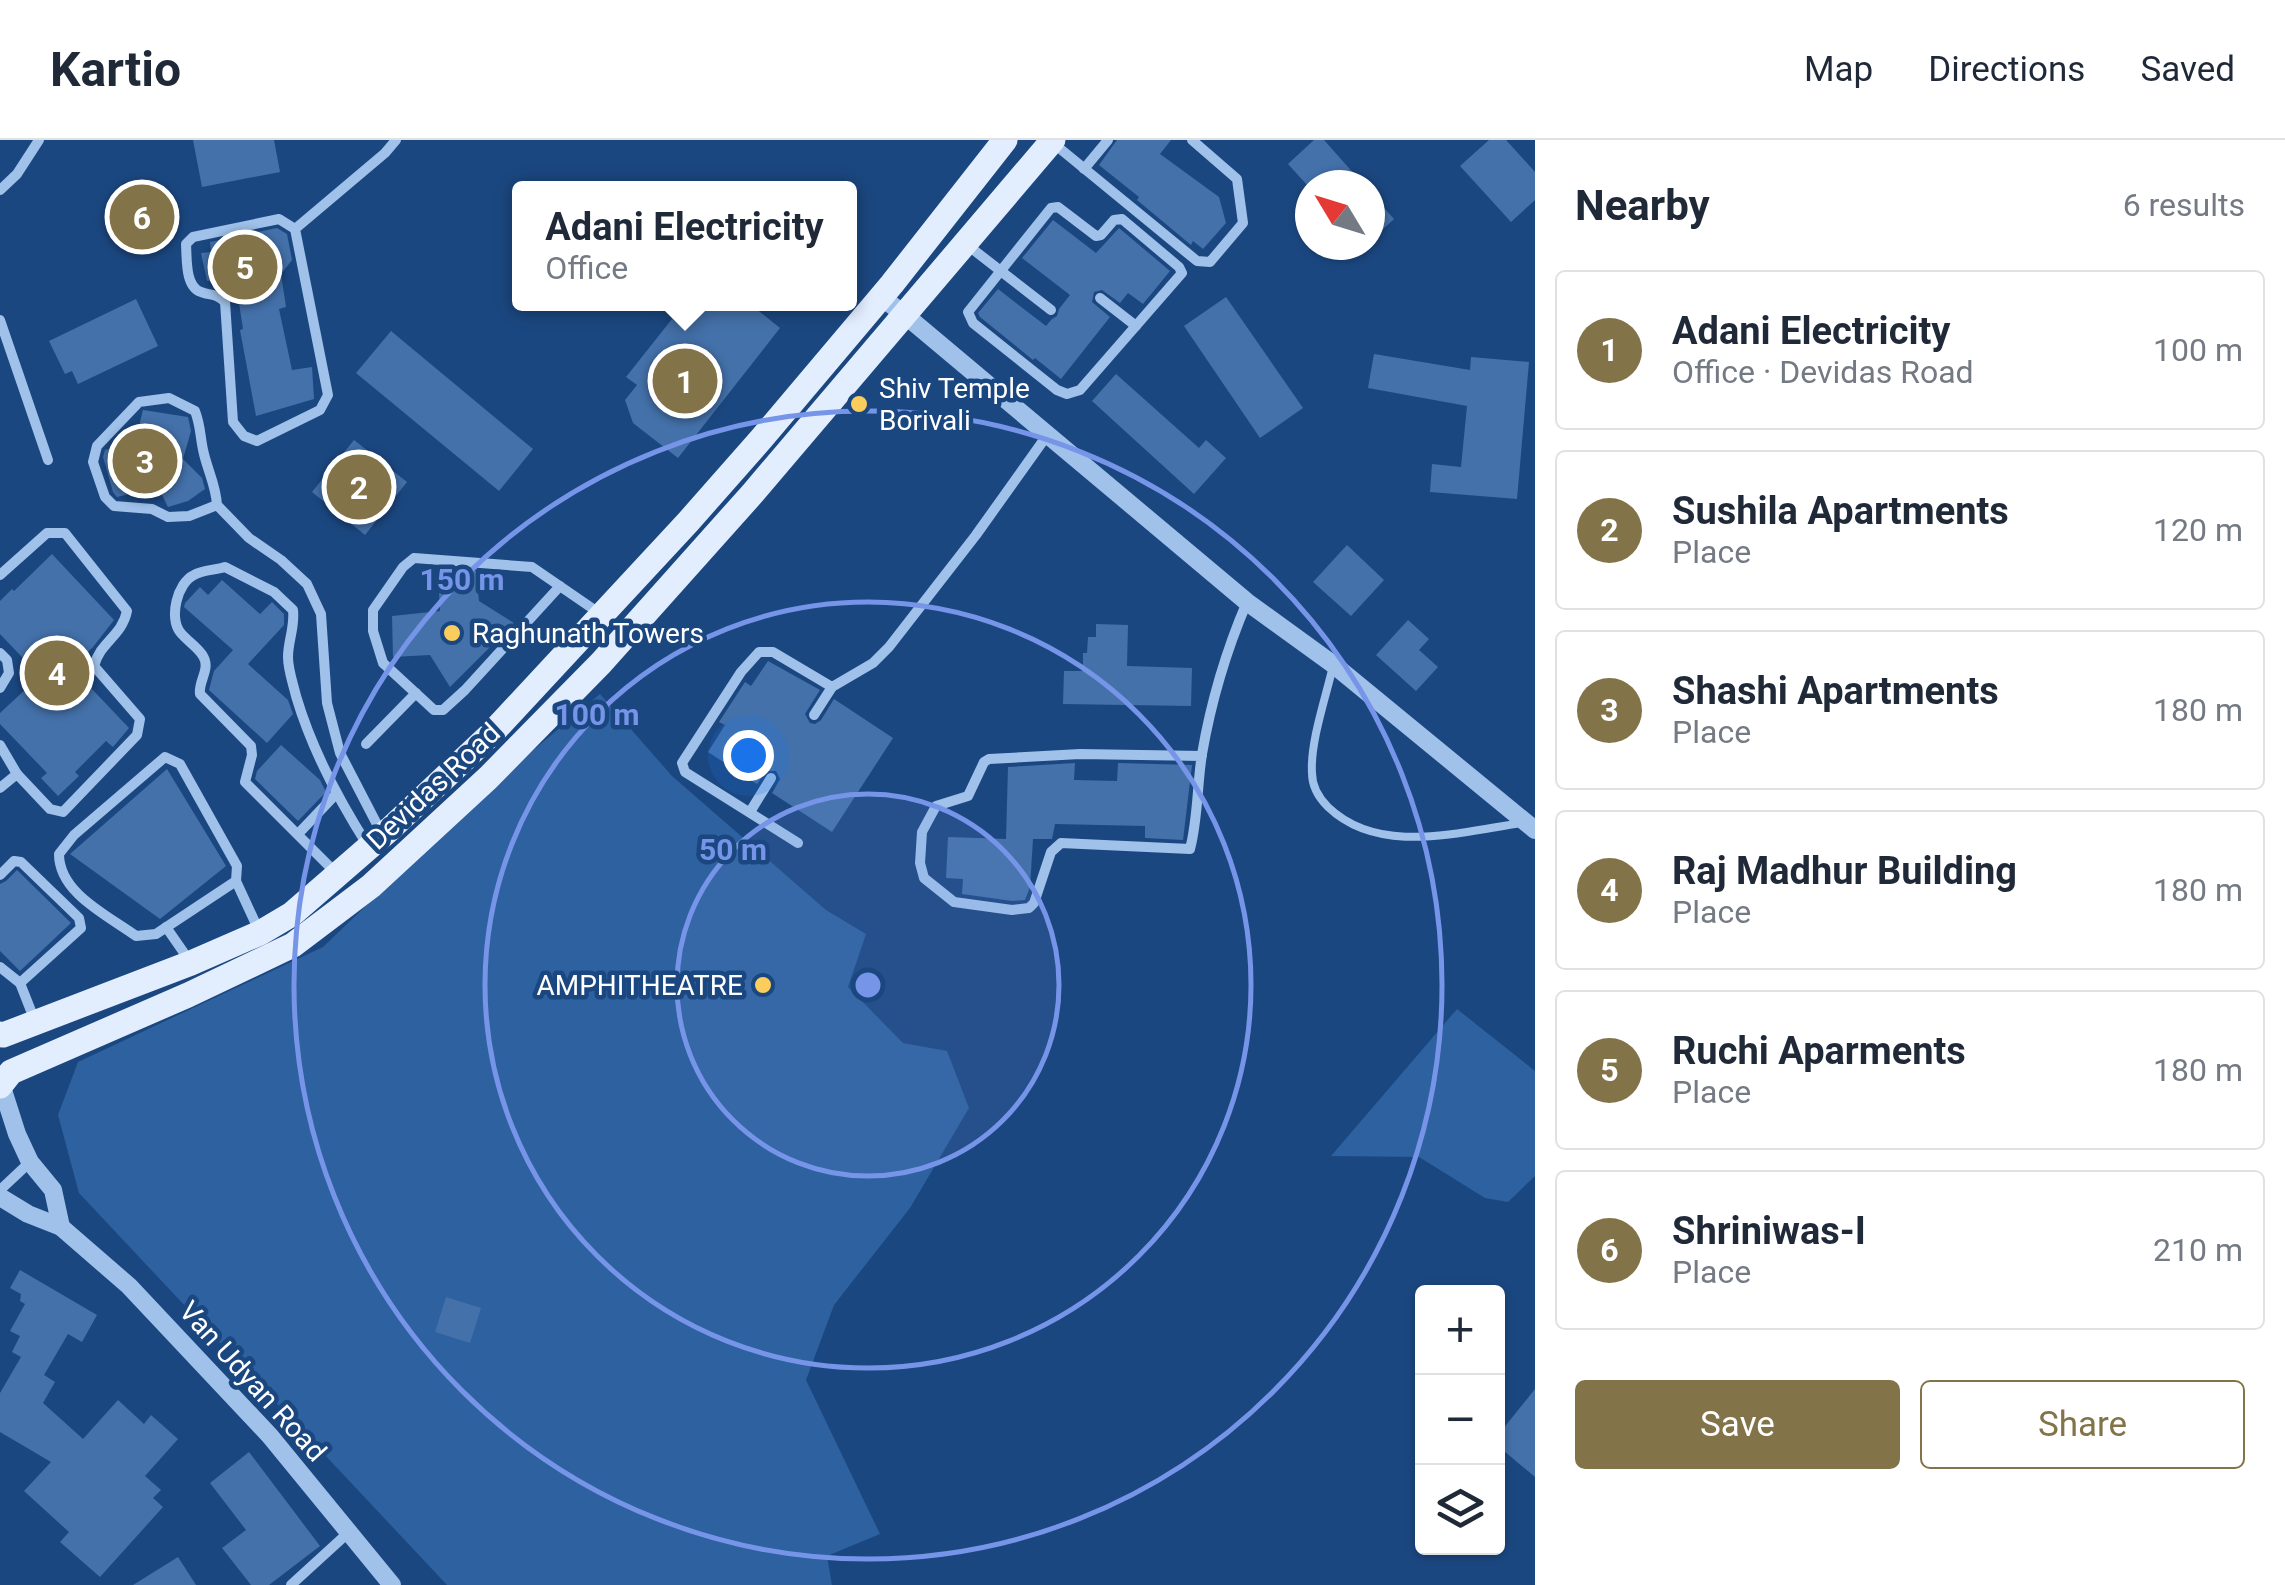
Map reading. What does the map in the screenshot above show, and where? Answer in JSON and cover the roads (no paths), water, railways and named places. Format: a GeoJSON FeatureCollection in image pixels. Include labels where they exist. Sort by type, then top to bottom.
{"type":"FeatureCollection","features":[{"type":"Feature","properties":{"kind":"main road","name":"Devidas Road"},"geometry":{"type":"LineString","coordinates":[[2,1035],[260,934],[292,914],[375,841],[480,744],[762,438],[1005,140]]}},
{"type":"Feature","properties":{"kind":"main road","name":"Devidas Road"},"geometry":{"type":"LineString","coordinates":[[4,1080],[293,945],[371,886],[488,778],[601,663],[752,494],[1052,141]]}},
{"type":"Feature","properties":{"kind":"main road"},"geometry":{"type":"LineString","coordinates":[[2,1035],[13,1045],[17,1061],[4,1080]]}},
{"type":"Feature","properties":{"kind":"street"},"geometry":{"type":"LineString","coordinates":[[0,190],[17,174],[40,140]]}},
{"type":"Feature","properties":{"kind":"street"},"geometry":{"type":"LineString","coordinates":[[295,229],[396,140]]}},
{"type":"Feature","properties":{"kind":"street"},"geometry":{"type":"LineString","coordinates":[[1084,169],[1108,140]]}},
{"type":"Feature","properties":{"kind":"street"},"geometry":{"type":"LineString","coordinates":[[1052,141],[1197,261],[1210,262],[1243,223],[1237,179],[1192,140]]}},
{"type":"Feature","properties":{"kind":"street"},"geometry":{"type":"LineString","coordinates":[[1058,207],[1096,236],[1114,220],[1122,220],[1179,267],[1182,274],[1080,390],[1067,394],[973,323],[968,312],[1000,271],[1050,208],[1058,207]]}},
{"type":"Feature","properties":{"kind":"street"},"geometry":{"type":"LineString","coordinates":[[280,219],[295,229],[328,395],[320,410],[257,440],[244,436],[233,422],[225,302],[218,295],[197,292],[190,284],[186,244],[193,237],[280,219]]}},
{"type":"Feature","properties":{"kind":"street"},"geometry":{"type":"LineString","coordinates":[[965,244],[1051,310]]}},
{"type":"Feature","properties":{"kind":"street"},"geometry":{"type":"LineString","coordinates":[[880,296],[1248,602],[1334,665],[1530,826]]}},
{"type":"Feature","properties":{"kind":"street"},"geometry":{"type":"LineString","coordinates":[[1100,298],[1136,326]]}},
{"type":"Feature","properties":{"kind":"street"},"geometry":{"type":"LineString","coordinates":[[0,320],[48,460]]}},
{"type":"Feature","properties":{"kind":"street"},"geometry":{"type":"LineString","coordinates":[[217,504],[189,516],[168,517],[152,508],[114,506],[105,498],[93,462],[97,446],[139,402],[169,398],[195,411],[217,504],[249,538],[308,584],[321,614],[327,703],[340,753],[375,841]]}},
{"type":"Feature","properties":{"kind":"street"},"geometry":{"type":"LineString","coordinates":[[814,715],[832,687],[872,663],[889,646],[1048,434]]}},
{"type":"Feature","properties":{"kind":"street"},"geometry":{"type":"LineString","coordinates":[[0,575],[47,533],[65,533],[127,611],[124,626],[98,653],[94,666],[140,719],[137,736],[63,812],[50,809],[17,774],[0,745]]}},
{"type":"Feature","properties":{"kind":"street"},"geometry":{"type":"LineString","coordinates":[[560,586],[443,710],[434,710],[383,663],[373,632],[373,610],[403,567],[414,558],[532,567],[560,586],[602,616]]}},
{"type":"Feature","properties":{"kind":"street"},"geometry":{"type":"LineString","coordinates":[[337,874],[245,782],[251,746],[200,694],[206,668],[204,657],[177,629],[175,614],[180,590],[191,575],[226,567],[274,592],[293,610],[288,656],[302,717],[336,794],[375,841]]}},
{"type":"Feature","properties":{"kind":"street"},"geometry":{"type":"LineString","coordinates":[[1202,756],[1080,754],[985,760],[968,796],[936,806],[930,814],[920,848],[924,878],[954,902],[1024,910],[1034,902],[1051,852],[1061,843],[1190,849],[1214,696],[1248,602]]}},
{"type":"Feature","properties":{"kind":"street"},"geometry":{"type":"LineString","coordinates":[[798,843],[685,772],[682,763],[741,672],[760,652],[773,652],[832,687]]}},
{"type":"Feature","properties":{"kind":"street"},"geometry":{"type":"LineString","coordinates":[[0,653],[7,660],[9,673],[0,688]]}},
{"type":"Feature","properties":{"kind":"street"},"geometry":{"type":"LineString","coordinates":[[366,744],[416,693]]}},
{"type":"Feature","properties":{"kind":"street"},"geometry":{"type":"LineString","coordinates":[[236,881],[156,934],[136,936],[79,895],[59,867],[59,854],[74,835],[165,757],[180,764],[237,866],[236,881],[260,934]]}},
{"type":"Feature","properties":{"kind":"street"},"geometry":{"type":"LineString","coordinates":[[0,788],[17,774]]}},
{"type":"Feature","properties":{"kind":"street"},"geometry":{"type":"LineString","coordinates":[[750,812],[771,778]]}},
{"type":"Feature","properties":{"kind":"street"},"geometry":{"type":"LineString","coordinates":[[298,834],[336,794]]}},
{"type":"Feature","properties":{"kind":"street"},"geometry":{"type":"LineString","coordinates":[[0,875],[14,861],[20,862],[79,918],[80,928],[20,983]]}},
{"type":"Feature","properties":{"kind":"street"},"geometry":{"type":"LineString","coordinates":[[166,927],[191,963]]}},
{"type":"Feature","properties":{"kind":"street"},"geometry":{"type":"LineString","coordinates":[[0,968],[20,983],[35,1022]]}},
{"type":"Feature","properties":{"kind":"street"},"geometry":{"type":"LineString","coordinates":[[4,1080],[18,1134],[30,1162],[53,1190],[61,1227]]}},
{"type":"Feature","properties":{"kind":"street"},"geometry":{"type":"LineString","coordinates":[[0,1194],[30,1162]]}},
{"type":"Feature","properties":{"kind":"street","name":"Van Udyan Road"},"geometry":{"type":"LineString","coordinates":[[0,1194],[28,1214],[61,1227],[76,1238],[142,1299],[270,1436],[392,1585]]}},
{"type":"Feature","properties":{"kind":"street"},"geometry":{"type":"LineString","coordinates":[[291,1585],[349,1532]]}},
{"type":"Feature","properties":{"kind":"lane"},"geometry":{"type":"LineString","coordinates":[[1334,665],[1312,757],[1312,778],[1319,798],[1342,820],[1370,832],[1418,838],[1530,826]]}},
{"type":"Feature","properties":{"kind":"place","name":"Shriniwas-I"},"geometry":{"type":"Point","coordinates":[142,217]}},
{"type":"Feature","properties":{"kind":"place","name":"Ruchi Aparments"},"geometry":{"type":"Point","coordinates":[245,267]}},
{"type":"Feature","properties":{"kind":"place","name":"Adani Electricity"},"geometry":{"type":"Point","coordinates":[685,381]}},
{"type":"Feature","properties":{"kind":"place","name":"Shiv Temple Borivali"},"geometry":{"type":"Point","coordinates":[859,404]}},
{"type":"Feature","properties":{"kind":"place","name":"Shashi Apartments"},"geometry":{"type":"Point","coordinates":[145,461]}},
{"type":"Feature","properties":{"kind":"place","name":"Sushila Apartments"},"geometry":{"type":"Point","coordinates":[359,487]}},
{"type":"Feature","properties":{"kind":"place","name":"Raghunath Towers"},"geometry":{"type":"Point","coordinates":[452,633]}},
{"type":"Feature","properties":{"kind":"place","name":"Raj Madhur Building"},"geometry":{"type":"Point","coordinates":[57,673]}},
{"type":"Feature","properties":{"kind":"place","name":"AMPHITHEATRE"},"geometry":{"type":"Point","coordinates":[763,985]}}]}
